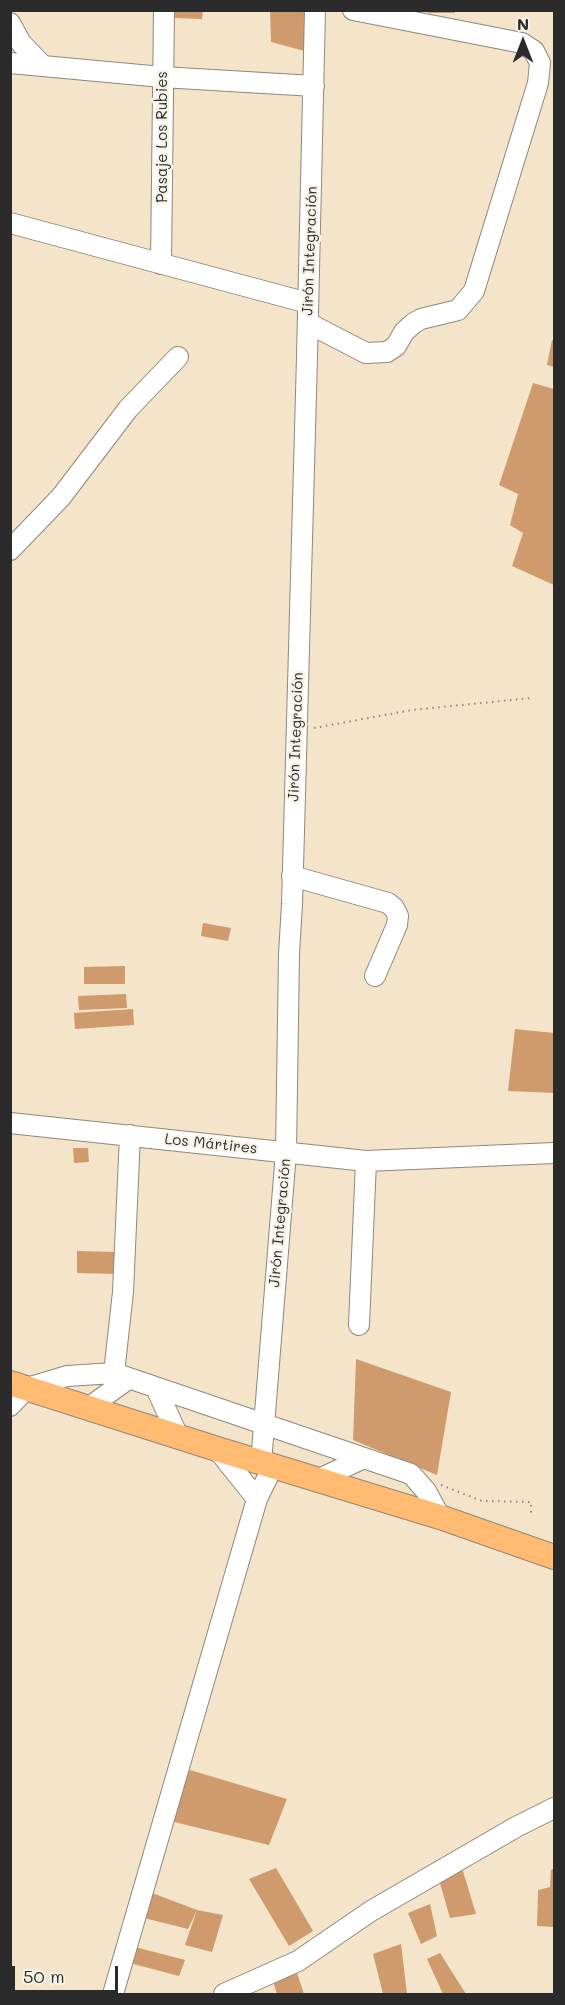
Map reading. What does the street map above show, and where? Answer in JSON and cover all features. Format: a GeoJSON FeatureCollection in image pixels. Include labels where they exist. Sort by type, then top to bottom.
{"type":"FeatureCollection","features":[{"type":"Feature","properties":{"kind":"main road"},"geometry":{"type":"LineString","coordinates":[[16,1392],[88,1408],[440,1517],[555,1557]]}},
{"type":"Feature","properties":{"kind":"street","name":"Pasaje Los Rubies"},"geometry":{"type":"LineString","coordinates":[[161,264],[164,10]]}},
{"type":"Feature","properties":{"kind":"street","name":"Jirón Integración"},"geometry":{"type":"LineString","coordinates":[[267,1464],[264,1424],[286,1152],[289,954],[315,10]]}},
{"type":"Feature","properties":{"kind":"street"},"geometry":{"type":"LineString","coordinates":[[308,323],[366,352],[387,352],[396,346],[404,332],[414,323],[421,319],[458,310],[474,291],[538,83],[540,63],[534,51],[522,43],[353,10]]}},
{"type":"Feature","properties":{"kind":"street"},"geometry":{"type":"LineString","coordinates":[[10,23],[21,43],[43,66]]}},
{"type":"Feature","properties":{"kind":"street"},"geometry":{"type":"LineString","coordinates":[[10,63],[162,77],[314,86]]}},
{"type":"Feature","properties":{"kind":"street"},"geometry":{"type":"LineString","coordinates":[[10,223],[308,303]]}},
{"type":"Feature","properties":{"kind":"street"},"geometry":{"type":"LineString","coordinates":[[10,550],[60,497],[128,409],[178,357]]}},
{"type":"Feature","properties":{"kind":"street"},"geometry":{"type":"LineString","coordinates":[[292,876],[388,903],[394,908],[398,915],[397,925],[375,976]]}},
{"type":"Feature","properties":{"kind":"street","name":"Los Mártires"},"geometry":{"type":"LineString","coordinates":[[10,1123],[366,1161],[555,1153]]}},
{"type":"Feature","properties":{"kind":"street"},"geometry":{"type":"LineString","coordinates":[[88,1408],[121,1376],[130,1135]]}},
{"type":"Feature","properties":{"kind":"street"},"geometry":{"type":"LineString","coordinates":[[359,1325],[366,1161]]}},
{"type":"Feature","properties":{"kind":"street"},"geometry":{"type":"LineString","coordinates":[[16,1392],[67,1376],[121,1376],[411,1474],[426,1491],[440,1517]]}},
{"type":"Feature","properties":{"kind":"street"},"geometry":{"type":"LineString","coordinates":[[156,1388],[178,1436]]}},
{"type":"Feature","properties":{"kind":"street"},"geometry":{"type":"LineString","coordinates":[[217,1449],[257,1499]]}},
{"type":"Feature","properties":{"kind":"street"},"geometry":{"type":"LineString","coordinates":[[317,1480],[364,1458]]}},
{"type":"Feature","properties":{"kind":"street"},"geometry":{"type":"LineString","coordinates":[[113,1995],[267,1464]]}},
{"type":"Feature","properties":{"kind":"street"},"geometry":{"type":"LineString","coordinates":[[224,1995],[298,1961],[371,1911],[516,1827],[555,1808]]}},
{"type":"Feature","properties":{"kind":"path"},"geometry":{"type":"LineString","coordinates":[[296,731],[412,710],[531,698]]}},
{"type":"Feature","properties":{"kind":"path"},"geometry":{"type":"LineString","coordinates":[[441,1485],[482,1501],[531,1502],[531,1513]]}},
{"type":"Feature","properties":{"kind":"building"},"geometry":{"type":"Polygon","coordinates":[[[175,10],[203,10],[202,19],[174,18],[175,10]]]}},
{"type":"Feature","properties":{"kind":"building"},"geometry":{"type":"Polygon","coordinates":[[[270,10],[307,10],[308,52],[271,42],[270,10]]]}},
{"type":"Feature","properties":{"kind":"building"},"geometry":{"type":"Polygon","coordinates":[[[428,10],[455,10],[455,13],[428,13],[428,10]]]}},
{"type":"Feature","properties":{"kind":"building"},"geometry":{"type":"Polygon","coordinates":[[[552,340],[554,341],[554,367],[547,365],[552,340]]]}},
{"type":"Feature","properties":{"kind":"building"},"geometry":{"type":"Polygon","coordinates":[[[533,383],[554,389],[554,585],[512,566],[523,533],[510,525],[518,494],[499,485],[533,383]]]}},
{"type":"Feature","properties":{"kind":"building"},"geometry":{"type":"Polygon","coordinates":[[[203,923],[231,928],[228,941],[201,936],[203,923]]]}},
{"type":"Feature","properties":{"kind":"building"},"geometry":{"type":"Polygon","coordinates":[[[125,966],[125,984],[84,984],[84,967],[125,966]]]}},
{"type":"Feature","properties":{"kind":"building"},"geometry":{"type":"Polygon","coordinates":[[[126,994],[127,1008],[79,1010],[78,996],[126,994]]]}},
{"type":"Feature","properties":{"kind":"building"},"geometry":{"type":"Polygon","coordinates":[[[133,1009],[134,1025],[75,1029],[74,1013],[133,1009]]]}},
{"type":"Feature","properties":{"kind":"building"},"geometry":{"type":"Polygon","coordinates":[[[515,1029],[554,1033],[554,1093],[508,1091],[515,1029]]]}},
{"type":"Feature","properties":{"kind":"building"},"geometry":{"type":"Polygon","coordinates":[[[73,1148],[88,1148],[89,1162],[74,1163],[73,1148]]]}},
{"type":"Feature","properties":{"kind":"building"},"geometry":{"type":"Polygon","coordinates":[[[77,1251],[117,1252],[117,1274],[77,1273],[77,1251]]]}},
{"type":"Feature","properties":{"kind":"building"},"geometry":{"type":"Polygon","coordinates":[[[356,1359],[451,1392],[437,1475],[353,1440],[356,1359]]]}},
{"type":"Feature","properties":{"kind":"building"},"geometry":{"type":"Polygon","coordinates":[[[190,1770],[287,1799],[269,1845],[170,1821],[190,1770]]]}},
{"type":"Feature","properties":{"kind":"building"},"geometry":{"type":"Polygon","coordinates":[[[276,1868],[313,1931],[289,1946],[249,1879],[276,1868]]]}},
{"type":"Feature","properties":{"kind":"building"},"geometry":{"type":"Polygon","coordinates":[[[462,1868],[476,1914],[450,1918],[438,1876],[462,1868]]]}},
{"type":"Feature","properties":{"kind":"building"},"geometry":{"type":"Polygon","coordinates":[[[554,1868],[554,1927],[537,1926],[538,1890],[550,1887],[551,1870],[554,1868]]]}},
{"type":"Feature","properties":{"kind":"building"},"geometry":{"type":"Polygon","coordinates":[[[147,1891],[197,1910],[188,1929],[140,1917],[147,1891]]]}},
{"type":"Feature","properties":{"kind":"building"},"geometry":{"type":"Polygon","coordinates":[[[430,1904],[437,1936],[421,1944],[408,1913],[430,1904]]]}},
{"type":"Feature","properties":{"kind":"building"},"geometry":{"type":"Polygon","coordinates":[[[197,1910],[223,1915],[212,1952],[185,1945],[197,1910]]]}},
{"type":"Feature","properties":{"kind":"building"},"geometry":{"type":"Polygon","coordinates":[[[401,1944],[407,1994],[383,1994],[373,1954],[401,1944]]]}},
{"type":"Feature","properties":{"kind":"building"},"geometry":{"type":"Polygon","coordinates":[[[131,1946],[185,1960],[179,1976],[126,1962],[131,1946]]]}},
{"type":"Feature","properties":{"kind":"building"},"geometry":{"type":"Polygon","coordinates":[[[440,1953],[466,1994],[443,1994],[427,1959],[440,1953]]]}},
{"type":"Feature","properties":{"kind":"building"},"geometry":{"type":"Polygon","coordinates":[[[296,1970],[304,1994],[277,1994],[273,1981],[296,1970]]]}}]}
